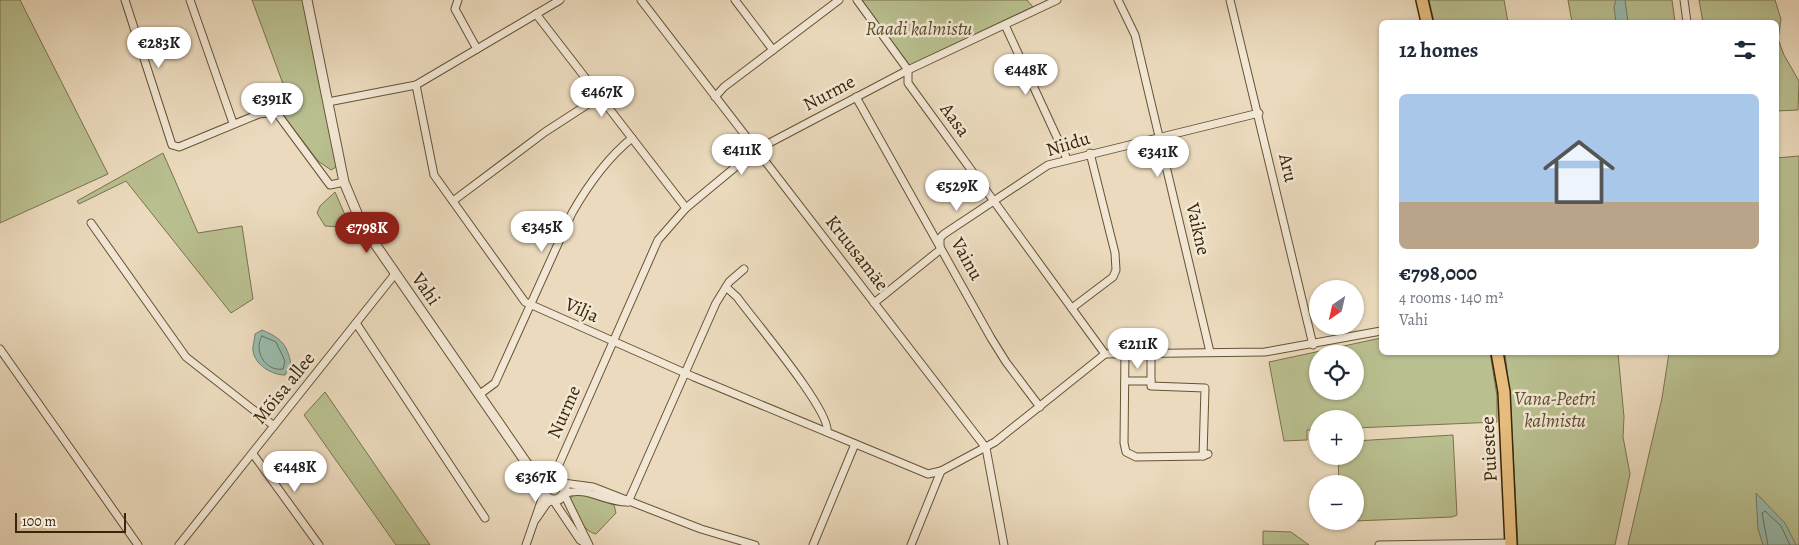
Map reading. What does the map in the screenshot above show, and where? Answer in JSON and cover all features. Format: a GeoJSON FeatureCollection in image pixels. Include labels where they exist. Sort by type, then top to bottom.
{"type":"FeatureCollection","features":[{"type":"Feature","properties":{"kind":"highway"},"geometry":{"type":"LineString","coordinates":[[1422,0],[1427,20]]}},
{"type":"Feature","properties":{"kind":"highway","name":"Puiestee"},"geometry":{"type":"LineString","coordinates":[[1498,355],[1504,392],[1511,544]]}},
{"type":"Feature","properties":{"kind":"street"},"geometry":{"type":"LineString","coordinates":[[125,0],[172,145],[179,147],[233,123],[259,114],[276,112],[330,185],[344,182]]}},
{"type":"Feature","properties":{"kind":"street"},"geometry":{"type":"LineString","coordinates":[[190,0],[233,123]]}},
{"type":"Feature","properties":{"kind":"street","name":"Vahi"},"geometry":{"type":"LineString","coordinates":[[307,0],[344,182],[362,225],[480,394],[543,490]]}},
{"type":"Feature","properties":{"kind":"street"},"geometry":{"type":"LineString","coordinates":[[458,0],[455,8],[477,49]]}},
{"type":"Feature","properties":{"kind":"street"},"geometry":{"type":"LineString","coordinates":[[328,102],[416,85],[560,0]]}},
{"type":"Feature","properties":{"kind":"street","name":"Kruusamäe"},"geometry":{"type":"LineString","coordinates":[[641,0],[985,446],[1004,545]]}},
{"type":"Feature","properties":{"kind":"street"},"geometry":{"type":"LineString","coordinates":[[735,0],[773,50]]}},
{"type":"Feature","properties":{"kind":"street"},"geometry":{"type":"LineString","coordinates":[[715,97],[839,0]]}},
{"type":"Feature","properties":{"kind":"street","name":"Aasa"},"geometry":{"type":"LineString","coordinates":[[857,0],[908,70],[908,83],[1105,354]]}},
{"type":"Feature","properties":{"kind":"street","name":"Nurme"},"geometry":{"type":"LineString","coordinates":[[551,478],[658,240],[686,208],[756,150],[908,70],[1058,0]]}},
{"type":"Feature","properties":{"kind":"street","name":"Vaikne"},"geometry":{"type":"LineString","coordinates":[[1118,0],[1135,34],[1210,352]]}},
{"type":"Feature","properties":{"kind":"street","name":"Aru"},"geometry":{"type":"LineString","coordinates":[[1230,0],[1259,114],[1313,345]]}},
{"type":"Feature","properties":{"kind":"street"},"geometry":{"type":"LineString","coordinates":[[1684,0],[1687,20]]}},
{"type":"Feature","properties":{"kind":"street"},"geometry":{"type":"LineString","coordinates":[[536,14],[686,208]]}},
{"type":"Feature","properties":{"kind":"street"},"geometry":{"type":"LineString","coordinates":[[1005,25],[1067,159]]}},
{"type":"Feature","properties":{"kind":"street","name":"Vilja"},"geometry":{"type":"LineString","coordinates":[[416,85],[434,175],[512,287],[525,302],[684,373],[928,474],[941,471]]}},
{"type":"Feature","properties":{"kind":"street"},"geometry":{"type":"LineString","coordinates":[[453,200],[545,132],[599,97]]}},
{"type":"Feature","properties":{"kind":"street","name":"Vainu"},"geometry":{"type":"LineString","coordinates":[[856,97],[991,338],[1006,362],[1040,407]]}},
{"type":"Feature","properties":{"kind":"street","name":"Niidu"},"geometry":{"type":"LineString","coordinates":[[874,303],[940,250],[940,238],[944,234],[1048,165],[1090,153],[1259,114]]}},
{"type":"Feature","properties":{"kind":"street"},"geometry":{"type":"LineString","coordinates":[[480,394],[495,383],[572,213],[585,189],[604,166],[632,138]]}},
{"type":"Feature","properties":{"kind":"street"},"geometry":{"type":"LineString","coordinates":[[1072,308],[1113,277],[1116,270],[1115,253],[1090,153]]}},
{"type":"Feature","properties":{"kind":"street"},"geometry":{"type":"LineString","coordinates":[[91,224],[186,357],[274,426]]}},
{"type":"Feature","properties":{"kind":"street"},"geometry":{"type":"LineString","coordinates":[[628,502],[716,303],[726,287],[744,269]]}},
{"type":"Feature","properties":{"kind":"street","name":"Mõisa allee"},"geometry":{"type":"LineString","coordinates":[[179,545],[395,274]]}},
{"type":"Feature","properties":{"kind":"street"},"geometry":{"type":"LineString","coordinates":[[726,287],[737,297],[809,392],[826,419],[826,432]]}},
{"type":"Feature","properties":{"kind":"street"},"geometry":{"type":"LineString","coordinates":[[356,323],[485,518]]}},
{"type":"Feature","properties":{"kind":"street"},"geometry":{"type":"LineString","coordinates":[[1313,345],[1379,332]]}},
{"type":"Feature","properties":{"kind":"street"},"geometry":{"type":"LineString","coordinates":[[911,545],[941,471],[995,442],[1105,354],[1125,352],[1264,352],[1309,346]]}},
{"type":"Feature","properties":{"kind":"street"},"geometry":{"type":"LineString","coordinates":[[0,349],[138,545]]}},
{"type":"Feature","properties":{"kind":"street"},"geometry":{"type":"LineString","coordinates":[[1125,352],[1124,443],[1129,455],[1136,457],[1205,455],[1205,388],[1151,386],[1152,352]]}},
{"type":"Feature","properties":{"kind":"street"},"geometry":{"type":"LineString","coordinates":[[1125,380],[1151,381]]}},
{"type":"Feature","properties":{"kind":"street"},"geometry":{"type":"LineString","coordinates":[[813,545],[855,444]]}},
{"type":"Feature","properties":{"kind":"street"},"geometry":{"type":"LineString","coordinates":[[253,454],[319,545]]}},
{"type":"Feature","properties":{"kind":"street","name":"Vahi"},"geometry":{"type":"LineString","coordinates":[[527,464],[551,478]]}},
{"type":"Feature","properties":{"kind":"street"},"geometry":{"type":"LineString","coordinates":[[526,545],[536,519],[543,490],[551,478],[563,483],[593,487],[701,529],[754,545]]}},
{"type":"Feature","properties":{"kind":"street"},"geometry":{"type":"LineString","coordinates":[[563,483],[566,502],[588,545]]}},
{"type":"Feature","properties":{"kind":"street"},"geometry":{"type":"LineString","coordinates":[[543,490],[553,500],[580,540],[588,545]]}},
{"type":"Feature","properties":{"kind":"street"},"geometry":{"type":"LineString","coordinates":[[536,519],[547,503],[564,494],[581,491],[619,503],[628,502]]}},
{"type":"Feature","properties":{"kind":"street"},"geometry":{"type":"LineString","coordinates":[[1379,545],[1511,544]]}},
{"type":"Feature","properties":{"kind":"green space"},"geometry":{"type":"Polygon","coordinates":[[[0,0],[20,0],[108,174],[0,223],[0,0]]]}},
{"type":"Feature","properties":{"kind":"green space"},"geometry":{"type":"Polygon","coordinates":[[[252,0],[304,0],[336,160],[336,167],[331,170],[318,161],[271,99],[286,92],[252,0]]]}},
{"type":"Feature","properties":{"kind":"green space","name":"Raadi kalmistu"},"geometry":{"type":"Polygon","coordinates":[[[862,0],[1027,0],[1033,7],[910,66],[862,0]]]}},
{"type":"Feature","properties":{"kind":"green space"},"geometry":{"type":"Polygon","coordinates":[[[1429,0],[1504,0],[1508,20],[1434,20],[1429,0]]]}},
{"type":"Feature","properties":{"kind":"green space"},"geometry":{"type":"Polygon","coordinates":[[[1568,0],[1672,0],[1675,20],[1572,20],[1568,0]]]}},
{"type":"Feature","properties":{"kind":"green space"},"geometry":{"type":"Polygon","coordinates":[[[1699,0],[1775,0],[1781,19],[1779,32],[1779,20],[1703,20],[1699,0]]]}},
{"type":"Feature","properties":{"kind":"green space"},"geometry":{"type":"Polygon","coordinates":[[[1779,42],[1784,55],[1799,81],[1798,110],[1779,111],[1779,42]]]}},
{"type":"Feature","properties":{"kind":"green space"},"geometry":{"type":"Polygon","coordinates":[[[163,153],[198,233],[242,226],[253,299],[231,313],[126,181],[79,204],[77,201],[163,153]]]}},
{"type":"Feature","properties":{"kind":"green space"},"geometry":{"type":"Polygon","coordinates":[[[1799,156],[1799,545],[1628,545],[1662,398],[1669,355],[1779,355],[1779,158],[1799,156]]]}},
{"type":"Feature","properties":{"kind":"green space"},"geometry":{"type":"Polygon","coordinates":[[[335,192],[349,224],[339,227],[325,226],[317,213],[320,206],[335,192]]]}},
{"type":"Feature","properties":{"kind":"green space"},"geometry":{"type":"Polygon","coordinates":[[[1379,338],[1379,355],[1490,355],[1497,396],[1497,422],[1364,428],[1364,410],[1309,410],[1307,440],[1284,441],[1269,362],[1309,353],[1309,400],[1364,400],[1364,345],[1348,345],[1379,338]]]}},
{"type":"Feature","properties":{"kind":"green space","name":"Vana-Peetri kalmistu"},"geometry":{"type":"Polygon","coordinates":[[[1505,355],[1618,355],[1624,417],[1623,437],[1630,474],[1615,545],[1518,545],[1510,397],[1505,355]]]}},
{"type":"Feature","properties":{"kind":"green space"},"geometry":{"type":"Polygon","coordinates":[[[325,392],[430,545],[396,545],[304,415],[325,392]]]}},
{"type":"Feature","properties":{"kind":"green space"},"geometry":{"type":"Polygon","coordinates":[[[1453,435],[1457,515],[1452,517],[1364,521],[1364,475],[1339,475],[1338,465],[1364,465],[1364,440],[1453,435]]]}},
{"type":"Feature","properties":{"kind":"green space"},"geometry":{"type":"Polygon","coordinates":[[[577,493],[614,505],[616,513],[596,534],[583,525],[577,514],[570,498],[577,493]]]}},
{"type":"Feature","properties":{"kind":"green space"},"geometry":{"type":"Polygon","coordinates":[[[1263,531],[1291,532],[1309,545],[1263,545],[1263,531]]]}},
{"type":"Feature","properties":{"kind":"water"},"geometry":{"type":"Polygon","coordinates":[[[1616,0],[1625,0],[1628,20],[1616,20],[1614,7],[1616,0]]]}},
{"type":"Feature","properties":{"kind":"water"},"geometry":{"type":"Polygon","coordinates":[[[262,330],[274,336],[285,347],[291,364],[285,375],[280,375],[265,368],[254,356],[255,334],[262,330]]]}},
{"type":"Feature","properties":{"kind":"water"},"geometry":{"type":"Polygon","coordinates":[[[1756,493],[1785,523],[1796,545],[1763,545],[1758,529],[1756,493]]]}}]}
